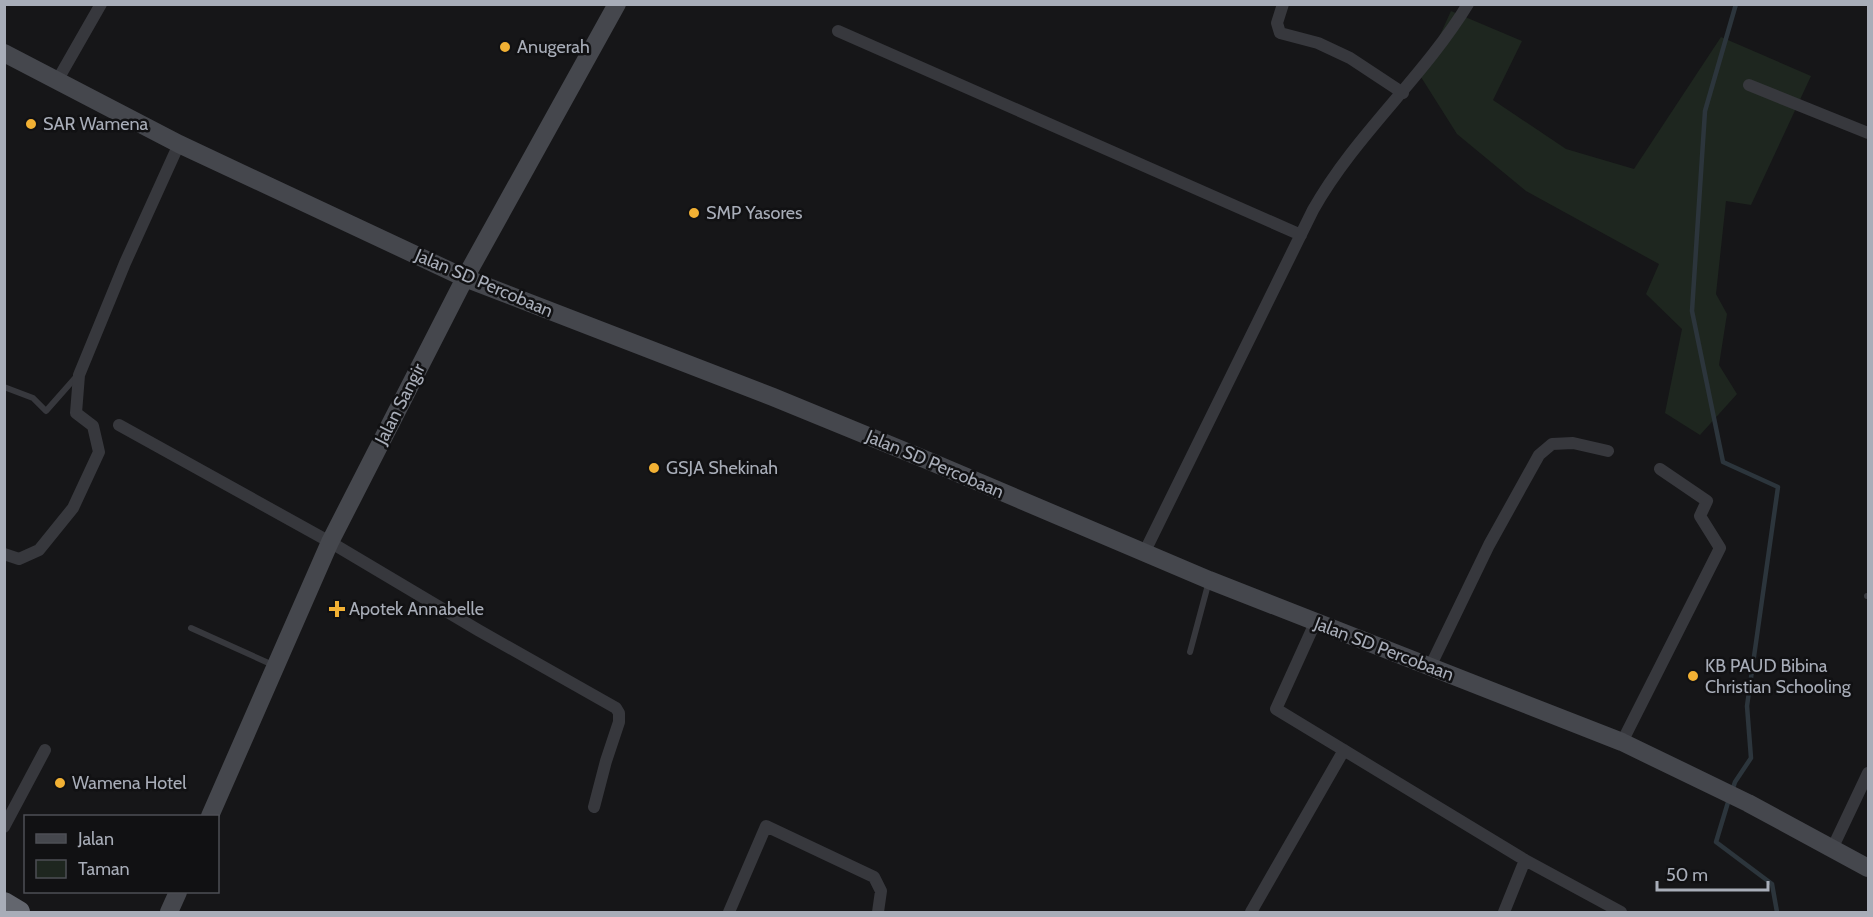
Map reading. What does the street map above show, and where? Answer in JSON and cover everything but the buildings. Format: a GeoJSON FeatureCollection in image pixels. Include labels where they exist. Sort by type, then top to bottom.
{"type":"FeatureCollection","features":[{"type":"Feature","properties":{"kind":"highway"},"geometry":{"type":"LineString","coordinates":[[4,903],[19,912]]}},
{"type":"Feature","properties":{"kind":"street"},"geometry":{"type":"LineString","coordinates":[[57,81],[101,4]]}},
{"type":"Feature","properties":{"kind":"street","name":"Jalan Sangir"},"geometry":{"type":"LineString","coordinates":[[210,815],[330,542],[465,278],[617,4]]}},
{"type":"Feature","properties":{"kind":"street"},"geometry":{"type":"LineString","coordinates":[[1283,4],[1277,23],[1280,33],[1318,44],[1350,58],[1403,93]]}},
{"type":"Feature","properties":{"kind":"street"},"geometry":{"type":"LineString","coordinates":[[1144,553],[1317,201],[1350,152],[1403,93],[1468,4]]}},
{"type":"Feature","properties":{"kind":"street"},"geometry":{"type":"LineString","coordinates":[[838,31],[1301,236]]}},
{"type":"Feature","properties":{"kind":"street","name":"Jalan SD Percobaan"},"geometry":{"type":"LineString","coordinates":[[4,53],[179,144],[465,278],[773,397],[1209,580],[1622,742],[1748,803],[1869,868]]}},
{"type":"Feature","properties":{"kind":"street"},"geometry":{"type":"LineString","coordinates":[[1749,85],[1869,133]]}},
{"type":"Feature","properties":{"kind":"street"},"geometry":{"type":"LineString","coordinates":[[4,554],[19,559],[39,550],[73,508],[99,452],[93,426],[76,413],[79,375],[125,263],[179,144]]}},
{"type":"Feature","properties":{"kind":"street"},"geometry":{"type":"LineString","coordinates":[[119,425],[330,542],[478,630],[616,708],[619,713],[619,722],[594,807]]}},
{"type":"Feature","properties":{"kind":"street"},"geometry":{"type":"LineString","coordinates":[[1430,667],[1489,544],[1539,455],[1552,444],[1573,443],[1608,451]]}},
{"type":"Feature","properties":{"kind":"street"},"geometry":{"type":"LineString","coordinates":[[1622,742],[1720,548],[1700,516],[1707,501],[1660,469]]}},
{"type":"Feature","properties":{"kind":"street"},"geometry":{"type":"LineString","coordinates":[[1315,623],[1276,709],[1525,860],[1621,912]]}},
{"type":"Feature","properties":{"kind":"street"},"geometry":{"type":"LineString","coordinates":[[4,827],[45,750]]}},
{"type":"Feature","properties":{"kind":"street"},"geometry":{"type":"LineString","coordinates":[[1251,912],[1344,750]]}},
{"type":"Feature","properties":{"kind":"street"},"geometry":{"type":"LineString","coordinates":[[1832,849],[1869,773]]}},
{"type":"Feature","properties":{"kind":"street"},"geometry":{"type":"LineString","coordinates":[[729,912],[766,826],[874,877],[881,891],[878,912]]}},
{"type":"Feature","properties":{"kind":"street"},"geometry":{"type":"LineString","coordinates":[[1504,912],[1525,860]]}},
{"type":"Feature","properties":{"kind":"street"},"geometry":{"type":"LineString","coordinates":[[169,912],[177,893]]}},
{"type":"Feature","properties":{"kind":"lane"},"geometry":{"type":"LineString","coordinates":[[4,387],[33,398],[46,411],[79,375]]}},
{"type":"Feature","properties":{"kind":"lane"},"geometry":{"type":"LineString","coordinates":[[1190,652],[1209,580]]}},
{"type":"Feature","properties":{"kind":"lane"},"geometry":{"type":"LineString","coordinates":[[191,628],[276,666]]}},
{"type":"Feature","properties":{"kind":"green space"},"geometry":{"type":"Polygon","coordinates":[[[1451,11],[1522,41],[1493,100],[1566,149],[1634,169],[1721,37],[1811,76],[1751,205],[1726,201],[1716,294],[1727,314],[1719,365],[1737,394],[1700,435],[1665,413],[1682,329],[1646,294],[1659,264],[1526,191],[1457,134],[1421,77],[1451,11]]]}},
{"type":"Feature","properties":{"kind":"waterway"},"geometry":{"type":"LineString","coordinates":[[1732,791],[1735,782],[1751,758],[1747,706],[1778,487],[1723,462],[1692,311],[1705,111],[1736,4]]}},
{"type":"Feature","properties":{"kind":"waterway"},"geometry":{"type":"LineString","coordinates":[[1729,799],[1716,842],[1772,884],[1777,912]]}},
{"type":"Feature","properties":{"kind":"place","name":"Anugerah"},"geometry":{"type":"Point","coordinates":[505,47]}},
{"type":"Feature","properties":{"kind":"place","name":"SAR Wamena"},"geometry":{"type":"Point","coordinates":[31,124]}},
{"type":"Feature","properties":{"kind":"place","name":"SMP Yasores"},"geometry":{"type":"Point","coordinates":[694,213]}},
{"type":"Feature","properties":{"kind":"place","name":"GSJA Shekinah"},"geometry":{"type":"Point","coordinates":[654,468]}},
{"type":"Feature","properties":{"kind":"place","name":"Apotek Annabelle"},"geometry":{"type":"Point","coordinates":[337,609]}},
{"type":"Feature","properties":{"kind":"place","name":"KB PAUD Bibina Christian Schooling"},"geometry":{"type":"Point","coordinates":[1693,676]}},
{"type":"Feature","properties":{"kind":"place","name":"Wamena Hotel"},"geometry":{"type":"Point","coordinates":[60,783]}}]}
